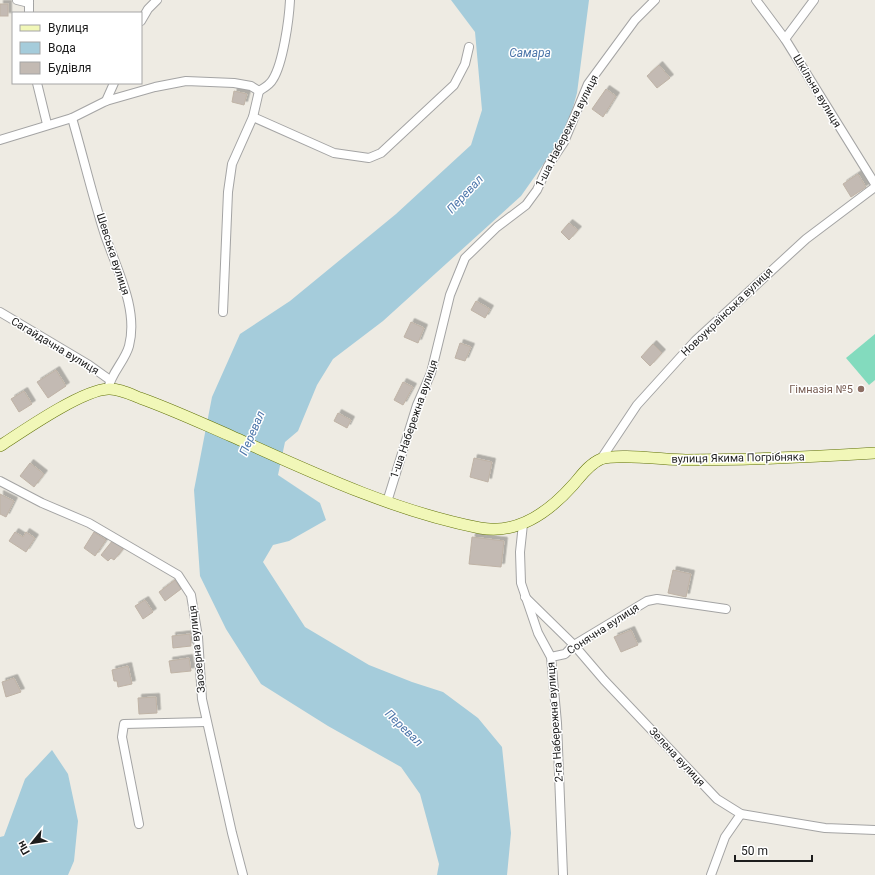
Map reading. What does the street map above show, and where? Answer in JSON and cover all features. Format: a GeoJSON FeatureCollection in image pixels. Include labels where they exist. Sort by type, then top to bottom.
{"type":"FeatureCollection","features":[{"type":"Feature","properties":{"kind":"street"},"geometry":{"type":"LineString","coordinates":[[17,0],[29,2]]}},
{"type":"Feature","properties":{"kind":"street"},"geometry":{"type":"LineString","coordinates":[[142,19],[157,0]]}},
{"type":"Feature","properties":{"kind":"street"},"geometry":{"type":"LineString","coordinates":[[224,312],[228,192],[232,164],[253,117],[259,91],[270,83],[278,66],[289,14],[290,0]]}},
{"type":"Feature","properties":{"kind":"street","name":"1-ша Набережна вулиця"},"geometry":{"type":"LineString","coordinates":[[386,502],[417,405],[431,373],[450,295],[465,258],[497,228],[526,205],[537,190],[548,166],[564,142],[588,84],[636,20],[655,0]]}},
{"type":"Feature","properties":{"kind":"street","name":"Шкільна вулиця"},"geometry":{"type":"LineString","coordinates":[[756,0],[785,39],[875,186]]}},
{"type":"Feature","properties":{"kind":"street"},"geometry":{"type":"LineString","coordinates":[[785,39],[814,0]]}},
{"type":"Feature","properties":{"kind":"street"},"geometry":{"type":"LineString","coordinates":[[253,117],[334,153],[369,158],[381,153],[454,85],[465,64],[469,47]]}},
{"type":"Feature","properties":{"kind":"street"},"geometry":{"type":"LineString","coordinates":[[0,140],[46,124],[72,118],[106,102],[155,87],[195,80],[234,83],[251,86],[259,91]]}},
{"type":"Feature","properties":{"kind":"street"},"geometry":{"type":"LineString","coordinates":[[37,84],[46,124]]}},
{"type":"Feature","properties":{"kind":"street"},"geometry":{"type":"LineString","coordinates":[[106,102],[114,84]]}},
{"type":"Feature","properties":{"kind":"street","name":"Шевська вулиця"},"geometry":{"type":"LineString","coordinates":[[72,118],[104,233],[123,279],[131,314],[129,346],[109,384]]}},
{"type":"Feature","properties":{"kind":"street","name":"Новоукраїнська вулиця"},"geometry":{"type":"LineString","coordinates":[[601,459],[637,405],[695,341],[806,238],[875,186]]}},
{"type":"Feature","properties":{"kind":"street","name":"Сагайдачна вулиця"},"geometry":{"type":"LineString","coordinates":[[0,312],[89,365],[109,384],[122,391],[167,407],[320,476],[386,502]]}},
{"type":"Feature","properties":{"kind":"street","name":"Сагайдачна вулиця"},"geometry":{"type":"LineString","coordinates":[[0,446],[83,396],[109,384]]}},
{"type":"Feature","properties":{"kind":"street","name":"вулиця Якима Погрібняка"},"geometry":{"type":"LineString","coordinates":[[601,459],[618,456],[683,460],[771,459],[875,453]]}},
{"type":"Feature","properties":{"kind":"street"},"geometry":{"type":"LineString","coordinates":[[386,502],[452,522],[483,529],[506,530],[523,524],[542,514],[562,497],[588,468],[601,459]]}},
{"type":"Feature","properties":{"kind":"street","name":"Заозерна вулиця"},"geometry":{"type":"LineString","coordinates":[[0,481],[42,503],[89,522],[178,575],[191,595],[198,637],[202,699],[206,722],[243,875]]}},
{"type":"Feature","properties":{"kind":"street","name":"2-га Набережна вулиця"},"geometry":{"type":"LineString","coordinates":[[523,524],[520,552],[521,583],[538,633],[551,657],[557,723],[563,875]]}},
{"type":"Feature","properties":{"kind":"street","name":"Зелена вулиця"},"geometry":{"type":"LineString","coordinates":[[525,597],[574,646],[604,680],[717,799],[741,814],[825,828],[875,830]]}},
{"type":"Feature","properties":{"kind":"street","name":"Сонячна вулиця"},"geometry":{"type":"LineString","coordinates":[[551,657],[565,654],[574,646],[647,601],[657,599],[726,609]]}},
{"type":"Feature","properties":{"kind":"street"},"geometry":{"type":"LineString","coordinates":[[140,824],[122,737],[124,724],[206,722]]}},
{"type":"Feature","properties":{"kind":"street"},"geometry":{"type":"LineString","coordinates":[[711,875],[725,837],[741,814]]}},
{"type":"Feature","properties":{"kind":"green space"},"geometry":{"type":"Polygon","coordinates":[[[875,334],[875,380],[869,385],[846,358],[875,334]]]}},
{"type":"Feature","properties":{"kind":"water","name":"Самара"},"geometry":{"type":"Polygon","coordinates":[[[451,0],[589,0],[577,93],[566,132],[521,196],[383,321],[333,359],[317,385],[298,431],[285,442],[278,475],[320,503],[326,520],[289,541],[273,545],[263,562],[305,627],[369,665],[412,682],[443,692],[478,718],[502,747],[511,833],[507,875],[437,875],[439,864],[420,794],[401,767],[328,726],[261,684],[226,629],[200,576],[194,490],[212,397],[240,334],[290,301],[396,214],[471,145],[482,110],[475,32],[451,0]]]}},
{"type":"Feature","properties":{"kind":"water"},"geometry":{"type":"Polygon","coordinates":[[[52,750],[68,774],[78,821],[74,861],[68,875],[0,875],[0,837],[4,836],[25,779],[52,750]]]}},
{"type":"Feature","properties":{"kind":"building"},"geometry":{"type":"Polygon","coordinates":[[[0,4],[8,4],[8,16],[0,16],[0,4]]]}},
{"type":"Feature","properties":{"kind":"building"},"geometry":{"type":"Polygon","coordinates":[[[659,65],[670,78],[657,88],[647,76],[659,65]]]}},
{"type":"Feature","properties":{"kind":"building"},"geometry":{"type":"Polygon","coordinates":[[[606,89],[616,96],[603,117],[592,109],[606,89]]]}},
{"type":"Feature","properties":{"kind":"building"},"geometry":{"type":"Polygon","coordinates":[[[234,91],[247,94],[244,105],[232,102],[234,91]]]}},
{"type":"Feature","properties":{"kind":"building"},"geometry":{"type":"Polygon","coordinates":[[[858,174],[866,187],[851,197],[843,184],[858,174]]]}},
{"type":"Feature","properties":{"kind":"building"},"geometry":{"type":"Polygon","coordinates":[[[569,223],[578,230],[569,240],[561,232],[569,223]]]}},
{"type":"Feature","properties":{"kind":"building"},"geometry":{"type":"Polygon","coordinates":[[[476,301],[490,309],[485,318],[471,310],[476,301]]]}},
{"type":"Feature","properties":{"kind":"building"},"geometry":{"type":"Polygon","coordinates":[[[411,322],[424,328],[418,343],[404,337],[411,322]]]}},
{"type":"Feature","properties":{"kind":"building"},"geometry":{"type":"Polygon","coordinates":[[[460,343],[471,347],[465,361],[455,358],[460,343]]]}},
{"type":"Feature","properties":{"kind":"building"},"geometry":{"type":"Polygon","coordinates":[[[653,344],[662,353],[650,366],[641,357],[653,344]]]}},
{"type":"Feature","properties":{"kind":"building"},"geometry":{"type":"Polygon","coordinates":[[[56,370],[66,386],[48,398],[37,382],[56,370]]]}},
{"type":"Feature","properties":{"kind":"building"},"geometry":{"type":"Polygon","coordinates":[[[403,382],[413,387],[403,405],[394,400],[403,382]]]}},
{"type":"Feature","properties":{"kind":"building"},"geometry":{"type":"Polygon","coordinates":[[[24,391],[32,404],[19,412],[11,399],[24,391]]]}},
{"type":"Feature","properties":{"kind":"building"},"geometry":{"type":"Polygon","coordinates":[[[338,413],[351,420],[347,428],[334,421],[338,413]]]}},
{"type":"Feature","properties":{"kind":"building"},"geometry":{"type":"Polygon","coordinates":[[[474,458],[492,462],[488,482],[470,477],[474,458]]]}},
{"type":"Feature","properties":{"kind":"building"},"geometry":{"type":"Polygon","coordinates":[[[30,463],[44,474],[34,487],[20,476],[30,463]]]}},
{"type":"Feature","properties":{"kind":"building"},"geometry":{"type":"Polygon","coordinates":[[[0,494],[14,501],[6,517],[0,514],[0,494]]]}},
{"type":"Feature","properties":{"kind":"building"},"geometry":{"type":"Polygon","coordinates":[[[15,532],[23,537],[26,532],[35,538],[26,552],[9,541],[15,532]]]}},
{"type":"Feature","properties":{"kind":"building"},"geometry":{"type":"Polygon","coordinates":[[[94,532],[106,540],[95,556],[84,548],[94,532]]]}},
{"type":"Feature","properties":{"kind":"building"},"geometry":{"type":"Polygon","coordinates":[[[472,537],[504,541],[501,567],[469,564],[472,537]]]}},
{"type":"Feature","properties":{"kind":"building"},"geometry":{"type":"Polygon","coordinates":[[[113,540],[123,549],[114,560],[111,558],[108,561],[101,555],[113,540]]]}},
{"type":"Feature","properties":{"kind":"building"},"geometry":{"type":"Polygon","coordinates":[[[673,570],[691,574],[686,597],[668,593],[673,570]]]}},
{"type":"Feature","properties":{"kind":"building"},"geometry":{"type":"Polygon","coordinates":[[[175,580],[181,589],[165,601],[159,592],[175,580]]]}},
{"type":"Feature","properties":{"kind":"building"},"geometry":{"type":"Polygon","coordinates":[[[145,600],[153,612],[143,619],[135,606],[145,600]]]}},
{"type":"Feature","properties":{"kind":"building"},"geometry":{"type":"Polygon","coordinates":[[[631,630],[638,645],[621,652],[614,637],[631,630]]]}},
{"type":"Feature","properties":{"kind":"building"},"geometry":{"type":"Polygon","coordinates":[[[190,634],[191,646],[173,648],[172,636],[190,634]]]}},
{"type":"Feature","properties":{"kind":"building"},"geometry":{"type":"Polygon","coordinates":[[[189,658],[191,671],[171,673],[169,661],[189,658]]]}},
{"type":"Feature","properties":{"kind":"building"},"geometry":{"type":"Polygon","coordinates":[[[128,666],[132,684],[118,687],[117,681],[114,681],[112,670],[128,666]]]}},
{"type":"Feature","properties":{"kind":"building"},"geometry":{"type":"Polygon","coordinates":[[[14,678],[21,692],[6,697],[2,682],[14,678]]]}},
{"type":"Feature","properties":{"kind":"building"},"geometry":{"type":"Polygon","coordinates":[[[156,697],[157,713],[139,714],[138,698],[156,697]]]}},
{"type":"Feature","properties":{"kind":"place","name":"Гімназія №5"},"geometry":{"type":"Point","coordinates":[861,389]}},
{"type":"Feature","properties":{"kind":"water label","name":"Перевал"},"geometry":{"type":"Point","coordinates":[465,194]}},
{"type":"Feature","properties":{"kind":"water label","name":"Перевал"},"geometry":{"type":"Point","coordinates":[252,433]}},
{"type":"Feature","properties":{"kind":"water label","name":"Перевал"},"geometry":{"type":"Point","coordinates":[404,728]}}]}
